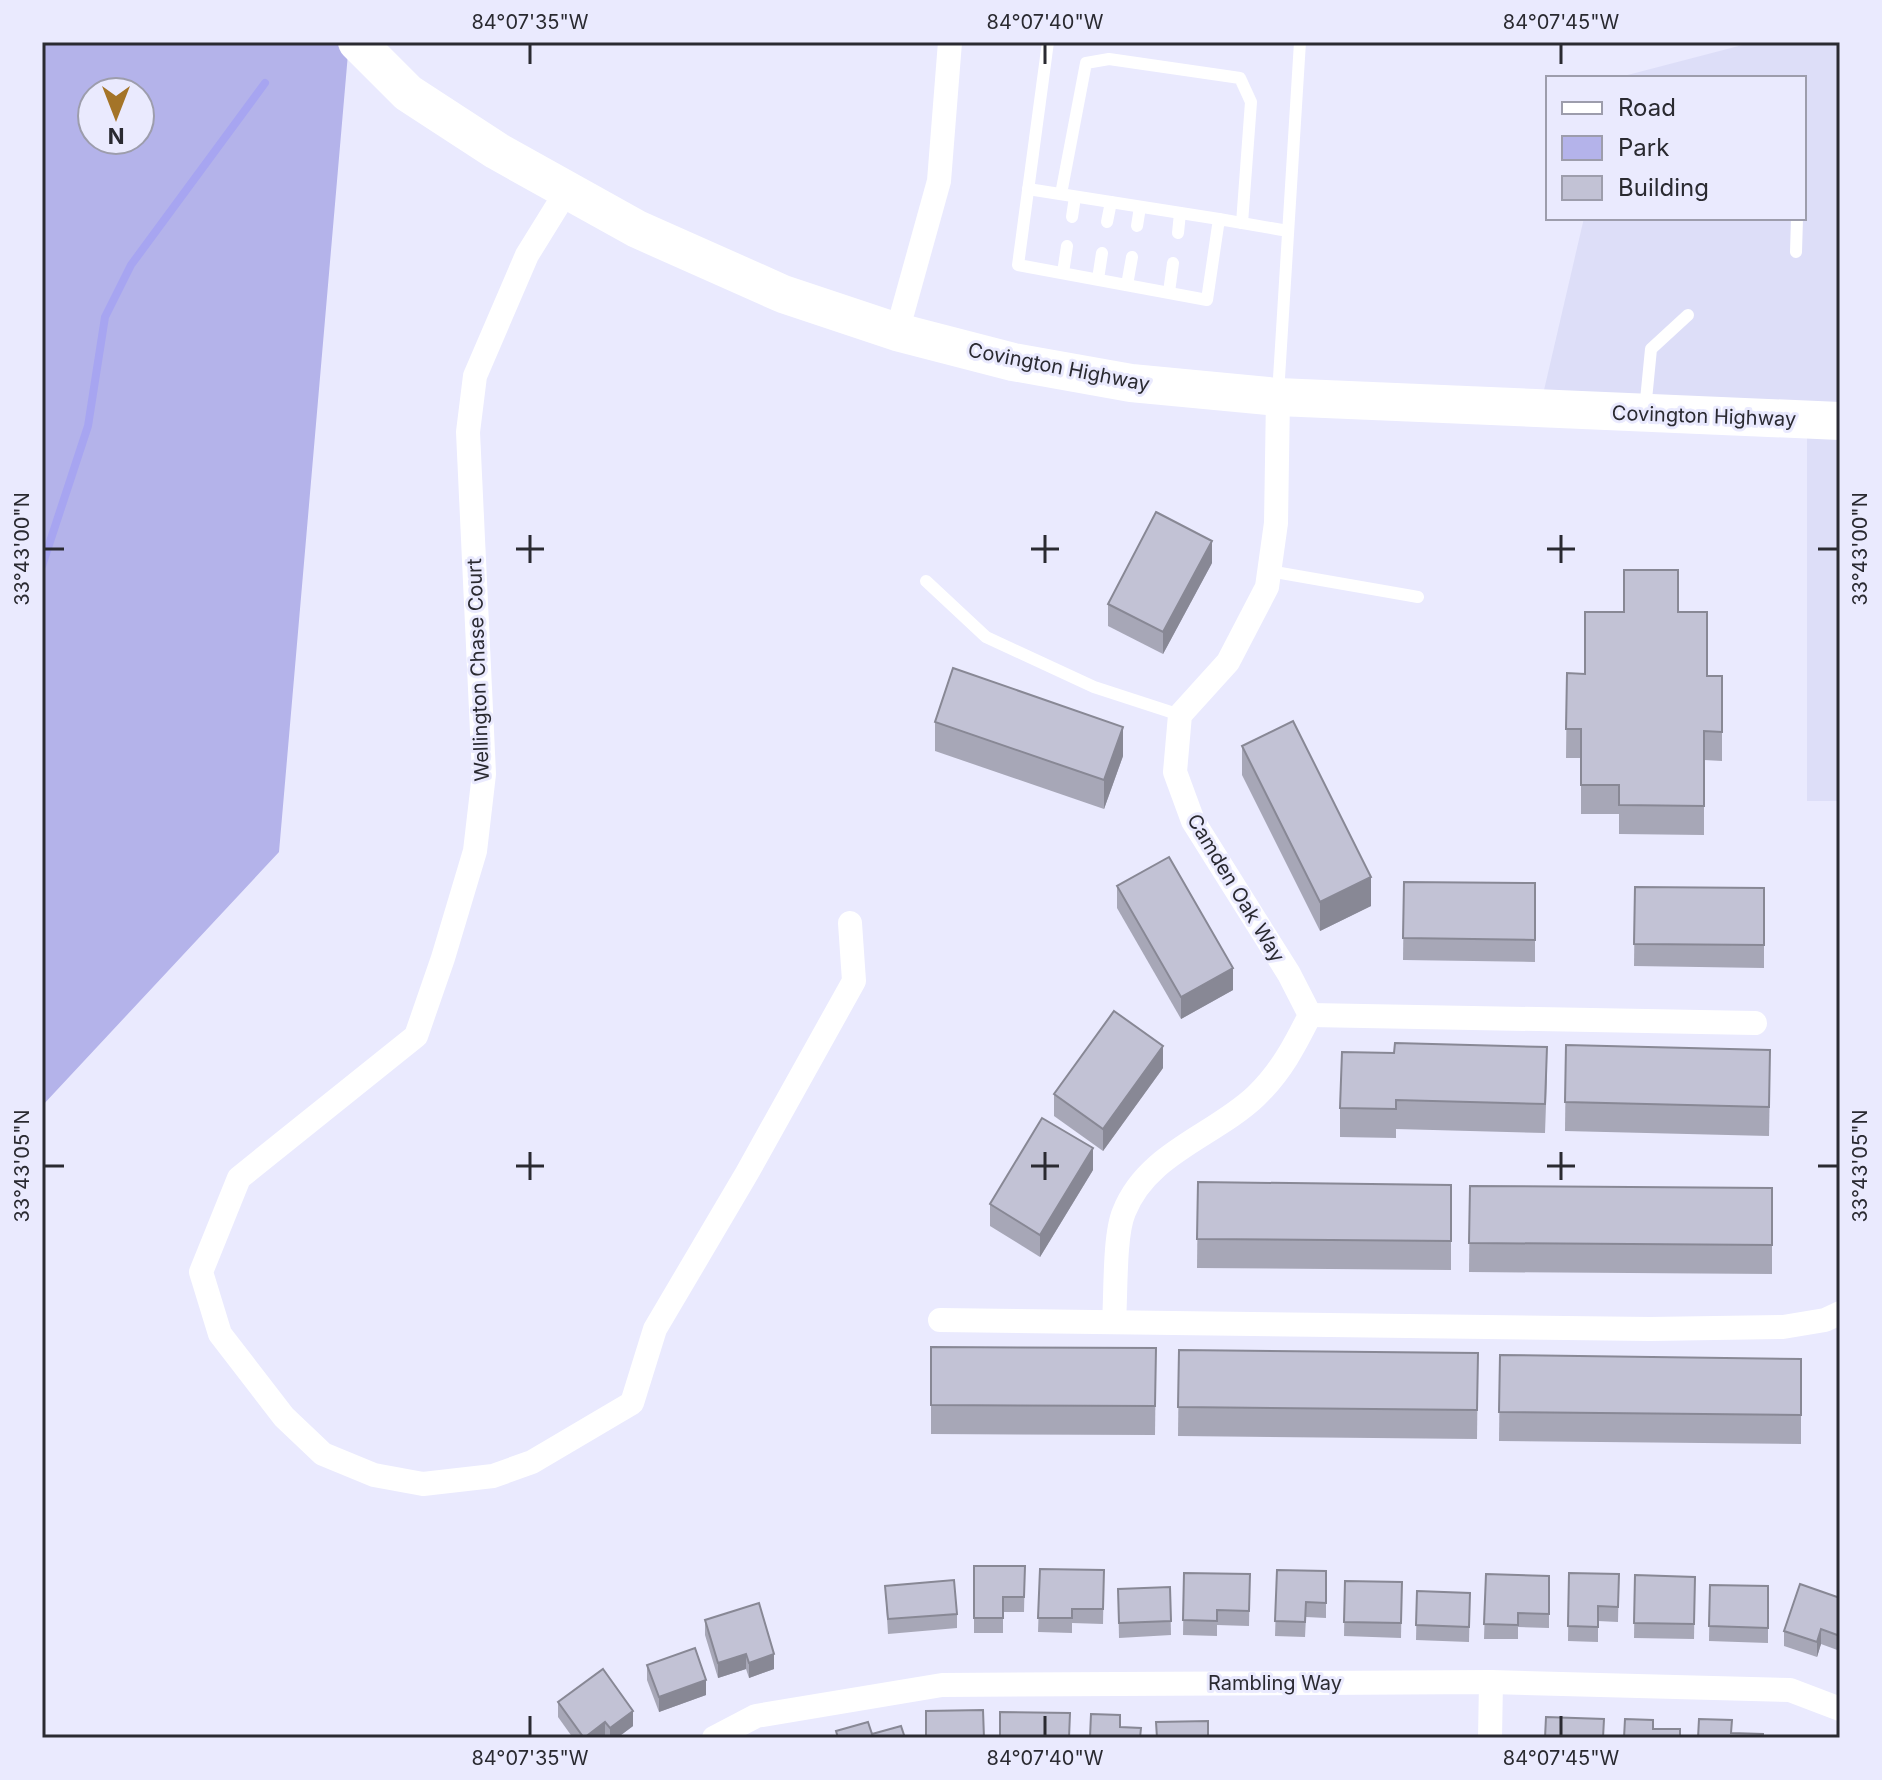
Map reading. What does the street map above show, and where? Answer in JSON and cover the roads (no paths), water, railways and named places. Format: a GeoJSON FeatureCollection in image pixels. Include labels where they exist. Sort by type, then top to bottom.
{"type":"FeatureCollection","features":[{"type":"Feature","properties":{"kind":"main road","name":"Covington Highway"},"geometry":{"type":"LineString","coordinates":[[357,42],[408,93],[566,192],[710,263],[783,294],[897,332],[1013,362],[1131,383],[1278,397],[1840,421]]}},
{"type":"Feature","properties":{"kind":"street"},"geometry":{"type":"LineString","coordinates":[[897,332],[939,181],[950,42]]}},
{"type":"Feature","properties":{"kind":"street","name":"Wellington Chase Court"},"geometry":{"type":"LineString","coordinates":[[566,192],[527,255],[475,376],[468,432],[484,774],[475,851],[443,958],[416,1036],[239,1178],[201,1272],[220,1334],[284,1417],[323,1454],[374,1475],[423,1484],[493,1476],[532,1462],[632,1403],[655,1329],[747,1173],[854,981],[850,923]]}},
{"type":"Feature","properties":{"kind":"street"},"geometry":{"type":"LineString","coordinates":[[1180,715],[1228,662],[1267,587],[1276,523],[1278,397]]}},
{"type":"Feature","properties":{"kind":"street","name":"Camden Oak Way"},"geometry":{"type":"LineString","coordinates":[[1180,715],[1175,772],[1193,821],[1289,974],[1310,1015]]}},
{"type":"Feature","properties":{"kind":"street"},"geometry":{"type":"LineString","coordinates":[[1114,1322],[1122,1216],[1134,1190],[1185,1143],[1254,1099],[1284,1066],[1310,1015],[1755,1023]]}},
{"type":"Feature","properties":{"kind":"street"},"geometry":{"type":"LineString","coordinates":[[940,1320],[1650,1329],[1783,1327],[1840,1313]]}},
{"type":"Feature","properties":{"kind":"street"},"geometry":{"type":"LineString","coordinates":[[1490,1738],[1491,1682]]}},
{"type":"Feature","properties":{"kind":"street","name":"Rambling Way"},"geometry":{"type":"LineString","coordinates":[[714,1738],[756,1716],[942,1685],[1491,1682],[1790,1690],[1840,1709]]}},
{"type":"Feature","properties":{"kind":"lane"},"geometry":{"type":"LineString","coordinates":[[1048,42],[1018,265],[1207,300],[1219,219]]}},
{"type":"Feature","properties":{"kind":"lane"},"geometry":{"type":"LineString","coordinates":[[1278,397],[1300,42]]}},
{"type":"Feature","properties":{"kind":"lane"},"geometry":{"type":"LineString","coordinates":[[1061,194],[1086,63],[1109,59],[1240,78],[1251,102],[1242,223]]}},
{"type":"Feature","properties":{"kind":"lane"},"geometry":{"type":"LineString","coordinates":[[1028,189],[1288,231]]}},
{"type":"Feature","properties":{"kind":"lane"},"geometry":{"type":"LineString","coordinates":[[1072,217],[1075,197]]}},
{"type":"Feature","properties":{"kind":"lane"},"geometry":{"type":"LineString","coordinates":[[1107,222],[1111,202]]}},
{"type":"Feature","properties":{"kind":"lane"},"geometry":{"type":"LineString","coordinates":[[1137,226],[1140,207]]}},
{"type":"Feature","properties":{"kind":"lane"},"geometry":{"type":"LineString","coordinates":[[1178,233],[1180,213]]}},
{"type":"Feature","properties":{"kind":"lane"},"geometry":{"type":"LineString","coordinates":[[1796,252],[1797,220]]}},
{"type":"Feature","properties":{"kind":"lane"},"geometry":{"type":"LineString","coordinates":[[1063,273],[1067,246]]}},
{"type":"Feature","properties":{"kind":"lane"},"geometry":{"type":"LineString","coordinates":[[1098,279],[1102,253]]}},
{"type":"Feature","properties":{"kind":"lane"},"geometry":{"type":"LineString","coordinates":[[1127,285],[1132,257]]}},
{"type":"Feature","properties":{"kind":"lane"},"geometry":{"type":"LineString","coordinates":[[1169,292],[1173,263]]}},
{"type":"Feature","properties":{"kind":"lane"},"geometry":{"type":"LineString","coordinates":[[1645,413],[1651,349],[1688,315]]}},
{"type":"Feature","properties":{"kind":"lane"},"geometry":{"type":"LineString","coordinates":[[1269,571],[1418,597]]}},
{"type":"Feature","properties":{"kind":"lane"},"geometry":{"type":"LineString","coordinates":[[926,581],[986,637],[1094,687],[1180,715]]}},
{"type":"Feature","properties":{"kind":"waterway"},"geometry":{"type":"LineString","coordinates":[[42,566],[88,426],[105,317],[131,265],[265,83]]}}]}
